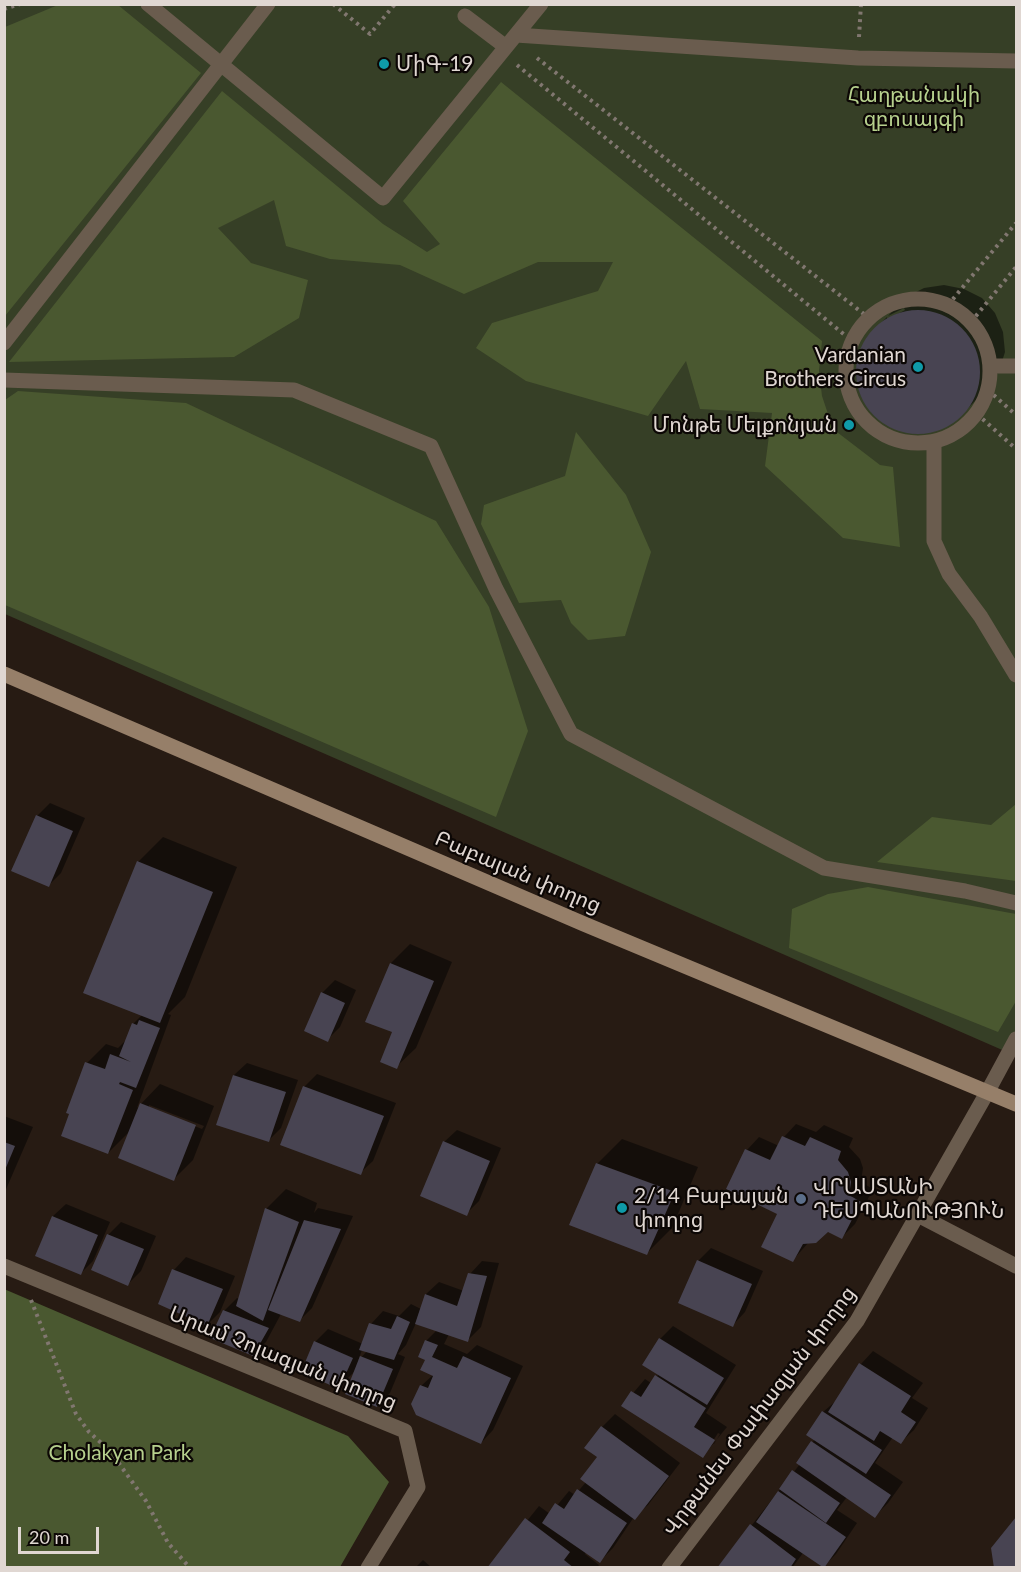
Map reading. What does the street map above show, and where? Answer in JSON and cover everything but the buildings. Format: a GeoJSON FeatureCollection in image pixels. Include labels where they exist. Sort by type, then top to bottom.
{"type":"FeatureCollection","features":[{"type":"Feature","properties":{"kind":"street"},"geometry":{"type":"LineString","coordinates":[[148,4],[383,198],[541,4]]}},
{"type":"Feature","properties":{"kind":"street"},"geometry":{"type":"LineString","coordinates":[[4,343],[268,4]]}},
{"type":"Feature","properties":{"kind":"street"},"geometry":{"type":"LineString","coordinates":[[465,16],[509,43],[858,58],[1017,61]]}},
{"type":"Feature","properties":{"kind":"street"},"geometry":{"type":"LineString","coordinates":[[907,299],[928,299],[948,305],[971,322],[985,342],[991,366],[988,390],[977,414],[965,427],[934,442],[911,443],[888,437],[869,425],[855,407],[847,386],[846,363],[852,341],[869,318],[886,306],[907,299]]}},
{"type":"Feature","properties":{"kind":"street"},"geometry":{"type":"LineString","coordinates":[[991,366],[1017,366]]}},
{"type":"Feature","properties":{"kind":"street"},"geometry":{"type":"LineString","coordinates":[[4,380],[294,390],[431,446],[496,589],[571,734],[824,868],[965,891],[1017,903]]}},
{"type":"Feature","properties":{"kind":"street"},"geometry":{"type":"LineString","coordinates":[[934,442],[934,541],[949,574],[981,617],[1017,675]]}},
{"type":"Feature","properties":{"kind":"street","name":"Բաբայան փողոց"},"geometry":{"type":"LineString","coordinates":[[4,674],[584,924],[1017,1104]]}},
{"type":"Feature","properties":{"kind":"street","name":"Վրթանես Փափազյան փողոց"},"geometry":{"type":"LineString","coordinates":[[669,1568],[857,1320],[1017,1039]]}},
{"type":"Feature","properties":{"kind":"street"},"geometry":{"type":"LineString","coordinates":[[918,1215],[1017,1266]]}},
{"type":"Feature","properties":{"kind":"street","name":"Արամ Չոլագյան փողոց"},"geometry":{"type":"LineString","coordinates":[[4,1266],[405,1431],[418,1487],[368,1568]]}},
{"type":"Feature","properties":{"kind":"path"},"geometry":{"type":"LineString","coordinates":[[4,9],[20,4]]}},
{"type":"Feature","properties":{"kind":"path"},"geometry":{"type":"LineString","coordinates":[[333,4],[370,34],[394,4]]}},
{"type":"Feature","properties":{"kind":"path"},"geometry":{"type":"LineString","coordinates":[[858,58],[861,4]]}},
{"type":"Feature","properties":{"kind":"path"},"geometry":{"type":"LineString","coordinates":[[509,43],[869,318]]}},
{"type":"Feature","properties":{"kind":"path"},"geometry":{"type":"LineString","coordinates":[[509,43],[852,341]]}},
{"type":"Feature","properties":{"kind":"path"},"geometry":{"type":"LineString","coordinates":[[948,305],[1017,223]]}},
{"type":"Feature","properties":{"kind":"path"},"geometry":{"type":"LineString","coordinates":[[971,322],[1017,267]]}},
{"type":"Feature","properties":{"kind":"path"},"geometry":{"type":"LineString","coordinates":[[988,390],[1017,415]]}},
{"type":"Feature","properties":{"kind":"path"},"geometry":{"type":"LineString","coordinates":[[977,414],[1017,449]]}},
{"type":"Feature","properties":{"kind":"path"},"geometry":{"type":"LineString","coordinates":[[21,1273],[76,1414],[89,1432],[110,1451],[146,1501],[168,1543],[190,1568]]}},
{"type":"Feature","properties":{"kind":"green space","name":"Հաղթանակի զբոսայգի"},"geometry":{"type":"Polygon","coordinates":[[[5,5],[1016,5],[1016,1056],[5,614],[5,5]]]}},
{"type":"Feature","properties":{"kind":"green space"},"geometry":{"type":"Polygon","coordinates":[[[58,5],[118,5],[201,73],[5,316],[5,27],[58,5]]]}},
{"type":"Feature","properties":{"kind":"green space"},"geometry":{"type":"Polygon","coordinates":[[[501,82],[822,341],[819,371],[822,396],[833,429],[880,465],[893,467],[900,547],[843,538],[765,466],[772,413],[700,409],[686,361],[648,416],[526,381],[476,348],[492,323],[598,291],[613,262],[538,262],[464,294],[400,265],[330,259],[286,246],[274,200],[218,228],[251,263],[308,280],[299,318],[234,357],[9,362],[222,91],[383,224],[427,252],[440,244],[403,201],[501,82]]]}},
{"type":"Feature","properties":{"kind":"green space"},"geometry":{"type":"Polygon","coordinates":[[[18,391],[186,403],[436,521],[489,607],[528,731],[496,817],[5,605],[5,400],[18,391]]]}},
{"type":"Feature","properties":{"kind":"green space"},"geometry":{"type":"Polygon","coordinates":[[[576,432],[626,495],[651,552],[625,636],[588,640],[571,623],[561,600],[519,603],[481,524],[484,505],[565,476],[576,432]]]}},
{"type":"Feature","properties":{"kind":"green space"},"geometry":{"type":"Polygon","coordinates":[[[1016,804],[1016,881],[877,862],[932,817],[991,825],[1016,804]]]}},
{"type":"Feature","properties":{"kind":"green space"},"geometry":{"type":"Polygon","coordinates":[[[868,887],[1016,914],[1016,1001],[998,1032],[789,948],[792,909],[828,894],[868,887]]]}},
{"type":"Feature","properties":{"kind":"green space","name":"Cholakyan Park"},"geometry":{"type":"Polygon","coordinates":[[[4,1289],[348,1436],[389,1482],[340,1567],[5,1567],[4,1289]]]}},
{"type":"Feature","properties":{"kind":"place","name":"ՄիԳ-19"},"geometry":{"type":"Point","coordinates":[384,64]}},
{"type":"Feature","properties":{"kind":"place","name":"Vardanian Brothers Circus"},"geometry":{"type":"Point","coordinates":[918,367]}},
{"type":"Feature","properties":{"kind":"place","name":"Մոնթե Մելքոնյան"},"geometry":{"type":"Point","coordinates":[849,425]}},
{"type":"Feature","properties":{"kind":"place","name":"ՎՐԱՍՏԱՆԻ ԴԵՍՊԱՆՈՒԹՅՈՒՆ"},"geometry":{"type":"Point","coordinates":[801,1199]}},
{"type":"Feature","properties":{"kind":"place","name":"2/14 Բաբայան փողոց"},"geometry":{"type":"Point","coordinates":[622,1208]}}]}
